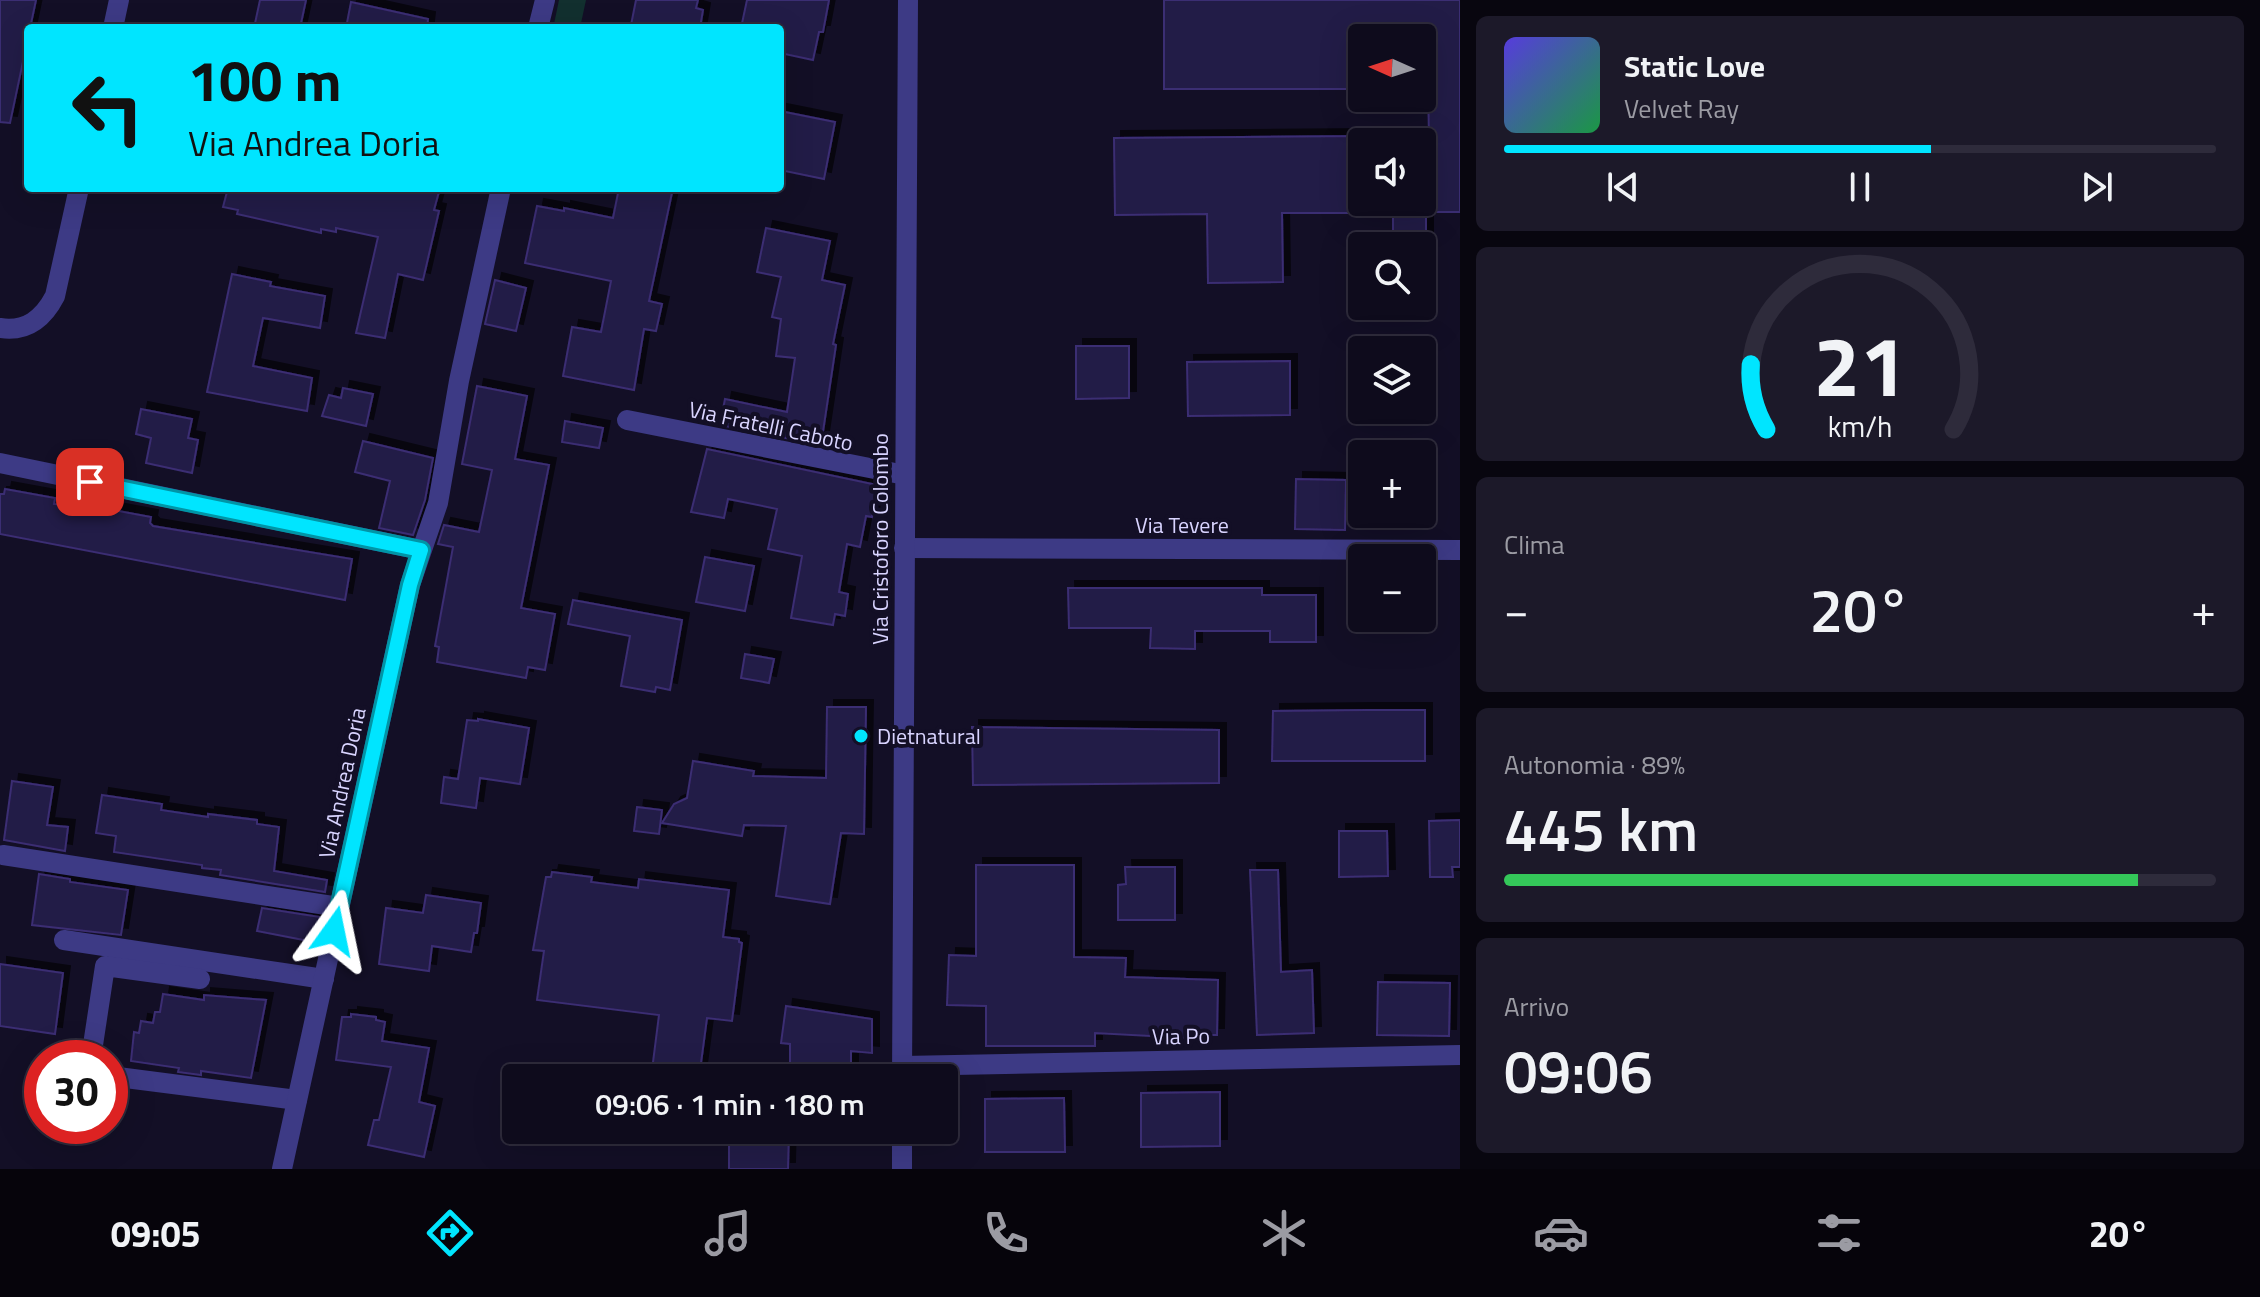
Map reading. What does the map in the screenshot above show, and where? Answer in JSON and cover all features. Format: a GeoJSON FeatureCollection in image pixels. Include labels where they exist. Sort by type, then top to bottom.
{"type":"FeatureCollection","features":[{"type":"Feature","properties":{"kind":"street"},"geometry":{"type":"LineString","coordinates":[[114,24],[119,0]]}},
{"type":"Feature","properties":{"kind":"street"},"geometry":{"type":"LineString","coordinates":[[539,24],[545,0]]}},
{"type":"Feature","properties":{"kind":"street","name":"Via Cristoforo Colombo"},"geometry":{"type":"LineString","coordinates":[[902,1064],[908,0]]}},
{"type":"Feature","properties":{"kind":"street"},"geometry":{"type":"LineString","coordinates":[[0,328],[22,328],[35,322],[48,310],[55,296],[78,192]]}},
{"type":"Feature","properties":{"kind":"street","name":"Via Andrea Doria"},"geometry":{"type":"LineString","coordinates":[[282,1169],[410,585],[438,503],[459,381],[500,192]]}},
{"type":"Feature","properties":{"kind":"street","name":"Via Fratelli Caboto"},"geometry":{"type":"LineString","coordinates":[[627,420],[891,475],[905,475]]}},
{"type":"Feature","properties":{"kind":"street"},"geometry":{"type":"LineString","coordinates":[[0,463],[421,550]]}},
{"type":"Feature","properties":{"kind":"street","name":"Via Tevere"},"geometry":{"type":"LineString","coordinates":[[904,548],[1460,550]]}},
{"type":"Feature","properties":{"kind":"street"},"geometry":{"type":"LineString","coordinates":[[3,855],[339,907]]}},
{"type":"Feature","properties":{"kind":"street"},"geometry":{"type":"LineString","coordinates":[[64,940],[324,979]]}},
{"type":"Feature","properties":{"kind":"street"},"geometry":{"type":"LineString","coordinates":[[94,1040],[105,966],[200,979]]}},
{"type":"Feature","properties":{"kind":"street","name":"Via Po"},"geometry":{"type":"LineString","coordinates":[[958,1070],[1460,1055]]}},
{"type":"Feature","properties":{"kind":"street"},"geometry":{"type":"LineString","coordinates":[[128,1078],[297,1100]]}},
{"type":"Feature","properties":{"kind":"street"},"geometry":{"type":"LineString","coordinates":[[902,1144],[902,1169]]}},
{"type":"Feature","properties":{"kind":"green space"},"geometry":{"type":"Polygon","coordinates":[[[559,0],[586,0],[581,24],[554,24],[559,0]]]}},
{"type":"Feature","properties":{"kind":"building"},"geometry":{"type":"Polygon","coordinates":[[[0,0],[36,0],[31,24],[24,24],[24,57],[10,123],[0,122],[0,0]]]}},
{"type":"Feature","properties":{"kind":"building"},"geometry":{"type":"Polygon","coordinates":[[[260,0],[306,0],[301,24],[255,24],[260,0]]]}},
{"type":"Feature","properties":{"kind":"building"},"geometry":{"type":"Polygon","coordinates":[[[636,0],[698,0],[696,8],[703,10],[701,24],[631,24],[636,0]]]}},
{"type":"Feature","properties":{"kind":"building"},"geometry":{"type":"Polygon","coordinates":[[[747,0],[829,0],[823,32],[819,32],[813,60],[784,54],[784,24],[742,24],[747,0]]]}},
{"type":"Feature","properties":{"kind":"building"},"geometry":{"type":"Polygon","coordinates":[[[1164,0],[1460,0],[1460,212],[1436,212],[1436,128],[1429,128],[1428,112],[1436,112],[1436,24],[1348,24],[1348,89],[1164,89],[1164,0]]]}},
{"type":"Feature","properties":{"kind":"building"},"geometry":{"type":"Polygon","coordinates":[[[351,2],[428,19],[427,24],[347,24],[351,2]]]}},
{"type":"Feature","properties":{"kind":"building"},"geometry":{"type":"Polygon","coordinates":[[[784,112],[835,122],[824,179],[784,171],[784,112]]]}},
{"type":"Feature","properties":{"kind":"building"},"geometry":{"type":"Polygon","coordinates":[[[1348,136],[1348,213],[1282,213],[1283,282],[1208,283],[1207,214],[1115,215],[1114,138],[1348,136]]]}},
{"type":"Feature","properties":{"kind":"building"},"geometry":{"type":"Polygon","coordinates":[[[227,192],[439,192],[434,210],[439,211],[423,280],[398,274],[385,338],[356,333],[378,237],[336,228],[336,232],[321,229],[321,233],[237,214],[238,210],[223,207],[227,192]]]}},
{"type":"Feature","properties":{"kind":"building"},"geometry":{"type":"Polygon","coordinates":[[[618,192],[672,192],[649,301],[662,304],[656,331],[644,329],[634,390],[563,376],[572,327],[601,332],[611,281],[525,263],[537,206],[613,218],[618,192]]]}},
{"type":"Feature","properties":{"kind":"building"},"geometry":{"type":"Polygon","coordinates":[[[1393,216],[1426,216],[1426,232],[1393,232],[1393,216]]]}},
{"type":"Feature","properties":{"kind":"building"},"geometry":{"type":"Polygon","coordinates":[[[766,228],[830,241],[822,280],[845,285],[833,344],[836,345],[821,445],[720,425],[725,399],[787,412],[795,358],[776,356],[781,319],[772,317],[781,277],[757,272],[766,228]]]}},
{"type":"Feature","properties":{"kind":"building"},"geometry":{"type":"Polygon","coordinates":[[[232,274],[271,282],[270,286],[325,296],[320,328],[263,318],[253,366],[312,378],[307,411],[207,392],[232,274]]]}},
{"type":"Feature","properties":{"kind":"building"},"geometry":{"type":"Polygon","coordinates":[[[495,280],[526,288],[516,331],[485,324],[495,280]]]}},
{"type":"Feature","properties":{"kind":"building"},"geometry":{"type":"Polygon","coordinates":[[[1076,346],[1129,346],[1129,398],[1076,399],[1076,346]]]}},
{"type":"Feature","properties":{"kind":"building"},"geometry":{"type":"Polygon","coordinates":[[[1290,361],[1290,415],[1188,416],[1187,362],[1290,361]]]}},
{"type":"Feature","properties":{"kind":"building"},"geometry":{"type":"Polygon","coordinates":[[[477,386],[527,396],[515,459],[549,465],[521,608],[555,614],[545,670],[528,667],[526,678],[437,662],[439,647],[435,646],[453,547],[438,544],[444,525],[479,532],[492,470],[462,464],[477,386]]]}},
{"type":"Feature","properties":{"kind":"building"},"geometry":{"type":"Polygon","coordinates":[[[343,388],[373,394],[366,426],[322,416],[329,395],[341,398],[343,388]]]}},
{"type":"Feature","properties":{"kind":"building"},"geometry":{"type":"Polygon","coordinates":[[[141,409],[192,419],[188,438],[198,440],[192,473],[146,463],[151,438],[136,434],[141,409]]]}},
{"type":"Feature","properties":{"kind":"building"},"geometry":{"type":"Polygon","coordinates":[[[565,421],[603,428],[599,448],[562,442],[565,421]]]}},
{"type":"Feature","properties":{"kind":"building"},"geometry":{"type":"Polygon","coordinates":[[[363,441],[433,458],[425,500],[413,535],[379,528],[390,481],[355,472],[363,441]]]}},
{"type":"Feature","properties":{"kind":"building"},"geometry":{"type":"Polygon","coordinates":[[[707,449],[877,485],[872,517],[866,516],[860,547],[847,544],[839,592],[848,594],[845,616],[835,614],[833,625],[791,618],[802,556],[768,549],[777,509],[728,499],[724,518],[691,512],[707,449]]]}},
{"type":"Feature","properties":{"kind":"building"},"geometry":{"type":"Polygon","coordinates":[[[1296,479],[1346,480],[1345,530],[1295,529],[1296,479]]]}},
{"type":"Feature","properties":{"kind":"building"},"geometry":{"type":"Polygon","coordinates":[[[5,489],[55,498],[54,504],[96,510],[97,507],[151,517],[153,526],[352,559],[345,600],[0,534],[0,494],[4,494],[5,489]]]}},
{"type":"Feature","properties":{"kind":"building"},"geometry":{"type":"Polygon","coordinates":[[[705,557],[754,566],[745,611],[696,602],[705,557]]]}},
{"type":"Feature","properties":{"kind":"building"},"geometry":{"type":"Polygon","coordinates":[[[1068,588],[1262,588],[1262,595],[1316,595],[1316,642],[1270,642],[1270,631],[1195,631],[1195,649],[1150,648],[1151,628],[1069,628],[1068,588]]]}},
{"type":"Feature","properties":{"kind":"building"},"geometry":{"type":"Polygon","coordinates":[[[573,600],[682,620],[670,690],[656,687],[655,692],[621,686],[630,636],[568,624],[573,600]]]}},
{"type":"Feature","properties":{"kind":"building"},"geometry":{"type":"Polygon","coordinates":[[[745,654],[774,659],[769,683],[741,678],[745,654]]]}},
{"type":"Feature","properties":{"kind":"building"},"geometry":{"type":"Polygon","coordinates":[[[827,707],[866,707],[864,834],[841,833],[830,904],[776,896],[786,826],[744,825],[742,836],[662,823],[674,804],[687,798],[693,761],[754,771],[753,776],[826,778],[827,707]]]}},
{"type":"Feature","properties":{"kind":"building"},"geometry":{"type":"Polygon","coordinates":[[[1425,710],[1425,761],[1272,761],[1273,711],[1425,710]]]}},
{"type":"Feature","properties":{"kind":"building"},"geometry":{"type":"Polygon","coordinates":[[[467,720],[529,728],[520,784],[480,778],[476,808],[441,803],[444,777],[458,779],[467,720]]]}},
{"type":"Feature","properties":{"kind":"building"},"geometry":{"type":"Polygon","coordinates":[[[972,727],[1219,730],[1219,783],[973,785],[972,727]]]}},
{"type":"Feature","properties":{"kind":"building"},"geometry":{"type":"Polygon","coordinates":[[[12,781],[53,787],[47,825],[68,827],[65,851],[4,840],[12,781]]]}},
{"type":"Feature","properties":{"kind":"building"},"geometry":{"type":"Polygon","coordinates":[[[102,795],[162,804],[161,810],[257,820],[257,824],[279,827],[274,871],[327,880],[325,892],[220,875],[221,870],[202,868],[202,865],[114,852],[116,836],[96,833],[102,795]]]}},
{"type":"Feature","properties":{"kind":"building"},"geometry":{"type":"Polygon","coordinates":[[[637,807],[662,810],[659,834],[634,831],[637,807]]]}},
{"type":"Feature","properties":{"kind":"building"},"geometry":{"type":"Polygon","coordinates":[[[1460,820],[1460,867],[1452,867],[1453,877],[1430,877],[1429,821],[1460,820]]]}},
{"type":"Feature","properties":{"kind":"building"},"geometry":{"type":"Polygon","coordinates":[[[1339,831],[1387,831],[1388,876],[1339,877],[1339,831]]]}},
{"type":"Feature","properties":{"kind":"building"},"geometry":{"type":"Polygon","coordinates":[[[976,865],[1074,865],[1074,957],[1126,958],[1125,977],[1218,980],[1217,1035],[1189,1035],[1188,1038],[1095,1033],[1095,1046],[986,1046],[986,1006],[947,1005],[949,955],[976,956],[976,865]]]}},
{"type":"Feature","properties":{"kind":"building"},"geometry":{"type":"Polygon","coordinates":[[[1125,867],[1175,867],[1175,920],[1118,920],[1118,885],[1126,884],[1125,867]]]}},
{"type":"Feature","properties":{"kind":"building"},"geometry":{"type":"Polygon","coordinates":[[[1250,870],[1278,870],[1281,972],[1312,970],[1314,1033],[1257,1035],[1250,870]]]}},
{"type":"Feature","properties":{"kind":"building"},"geometry":{"type":"Polygon","coordinates":[[[552,872],[592,877],[591,882],[638,888],[639,879],[729,890],[723,937],[739,939],[742,943],[732,1021],[707,1018],[701,1064],[653,1064],[659,1015],[537,1000],[544,951],[533,950],[546,877],[551,877],[552,872]]]}},
{"type":"Feature","properties":{"kind":"building"},"geometry":{"type":"Polygon","coordinates":[[[39,874],[128,890],[121,935],[32,925],[39,874]]]}},
{"type":"Feature","properties":{"kind":"building"},"geometry":{"type":"Polygon","coordinates":[[[426,895],[481,903],[471,952],[432,946],[429,971],[379,964],[386,908],[423,913],[426,895]]]}},
{"type":"Feature","properties":{"kind":"building"},"geometry":{"type":"Polygon","coordinates":[[[262,908],[320,917],[314,942],[257,931],[262,908]]]}},
{"type":"Feature","properties":{"kind":"building"},"geometry":{"type":"Polygon","coordinates":[[[0,964],[63,973],[55,1034],[0,1026],[0,964]]]}},
{"type":"Feature","properties":{"kind":"building"},"geometry":{"type":"Polygon","coordinates":[[[1378,982],[1450,983],[1449,1036],[1377,1035],[1378,982]]]}},
{"type":"Feature","properties":{"kind":"building"},"geometry":{"type":"Polygon","coordinates":[[[163,994],[204,1000],[204,995],[266,1000],[251,1078],[201,1071],[201,1075],[178,1072],[179,1068],[131,1061],[134,1032],[139,1033],[141,1021],[153,1023],[155,1012],[160,1012],[163,994]]]}},
{"type":"Feature","properties":{"kind":"building"},"geometry":{"type":"Polygon","coordinates":[[[786,1006],[872,1019],[872,1053],[851,1051],[851,1064],[790,1064],[790,1044],[781,1043],[786,1006]]]}},
{"type":"Feature","properties":{"kind":"building"},"geometry":{"type":"Polygon","coordinates":[[[351,1014],[376,1017],[376,1020],[385,1022],[382,1041],[429,1048],[419,1102],[435,1106],[424,1157],[368,1145],[374,1120],[379,1120],[391,1067],[336,1060],[342,1017],[351,1017],[351,1014]]]}},
{"type":"Feature","properties":{"kind":"building"},"geometry":{"type":"Polygon","coordinates":[[[1220,1092],[1220,1146],[1141,1147],[1141,1093],[1220,1092]]]}},
{"type":"Feature","properties":{"kind":"building"},"geometry":{"type":"Polygon","coordinates":[[[1064,1098],[1065,1152],[985,1152],[985,1099],[1064,1098]]]}},
{"type":"Feature","properties":{"kind":"building"},"geometry":{"type":"Polygon","coordinates":[[[729,1144],[789,1144],[788,1169],[729,1169],[729,1144]]]}},
{"type":"Feature","properties":{"kind":"place","name":"Dietnatural"},"geometry":{"type":"Point","coordinates":[861,736]}},
{"type":"Feature","properties":{"kind":"route"},"geometry":{"type":"LineString","coordinates":[[90,482],[421,550],[410,585],[334,931]]}}]}
